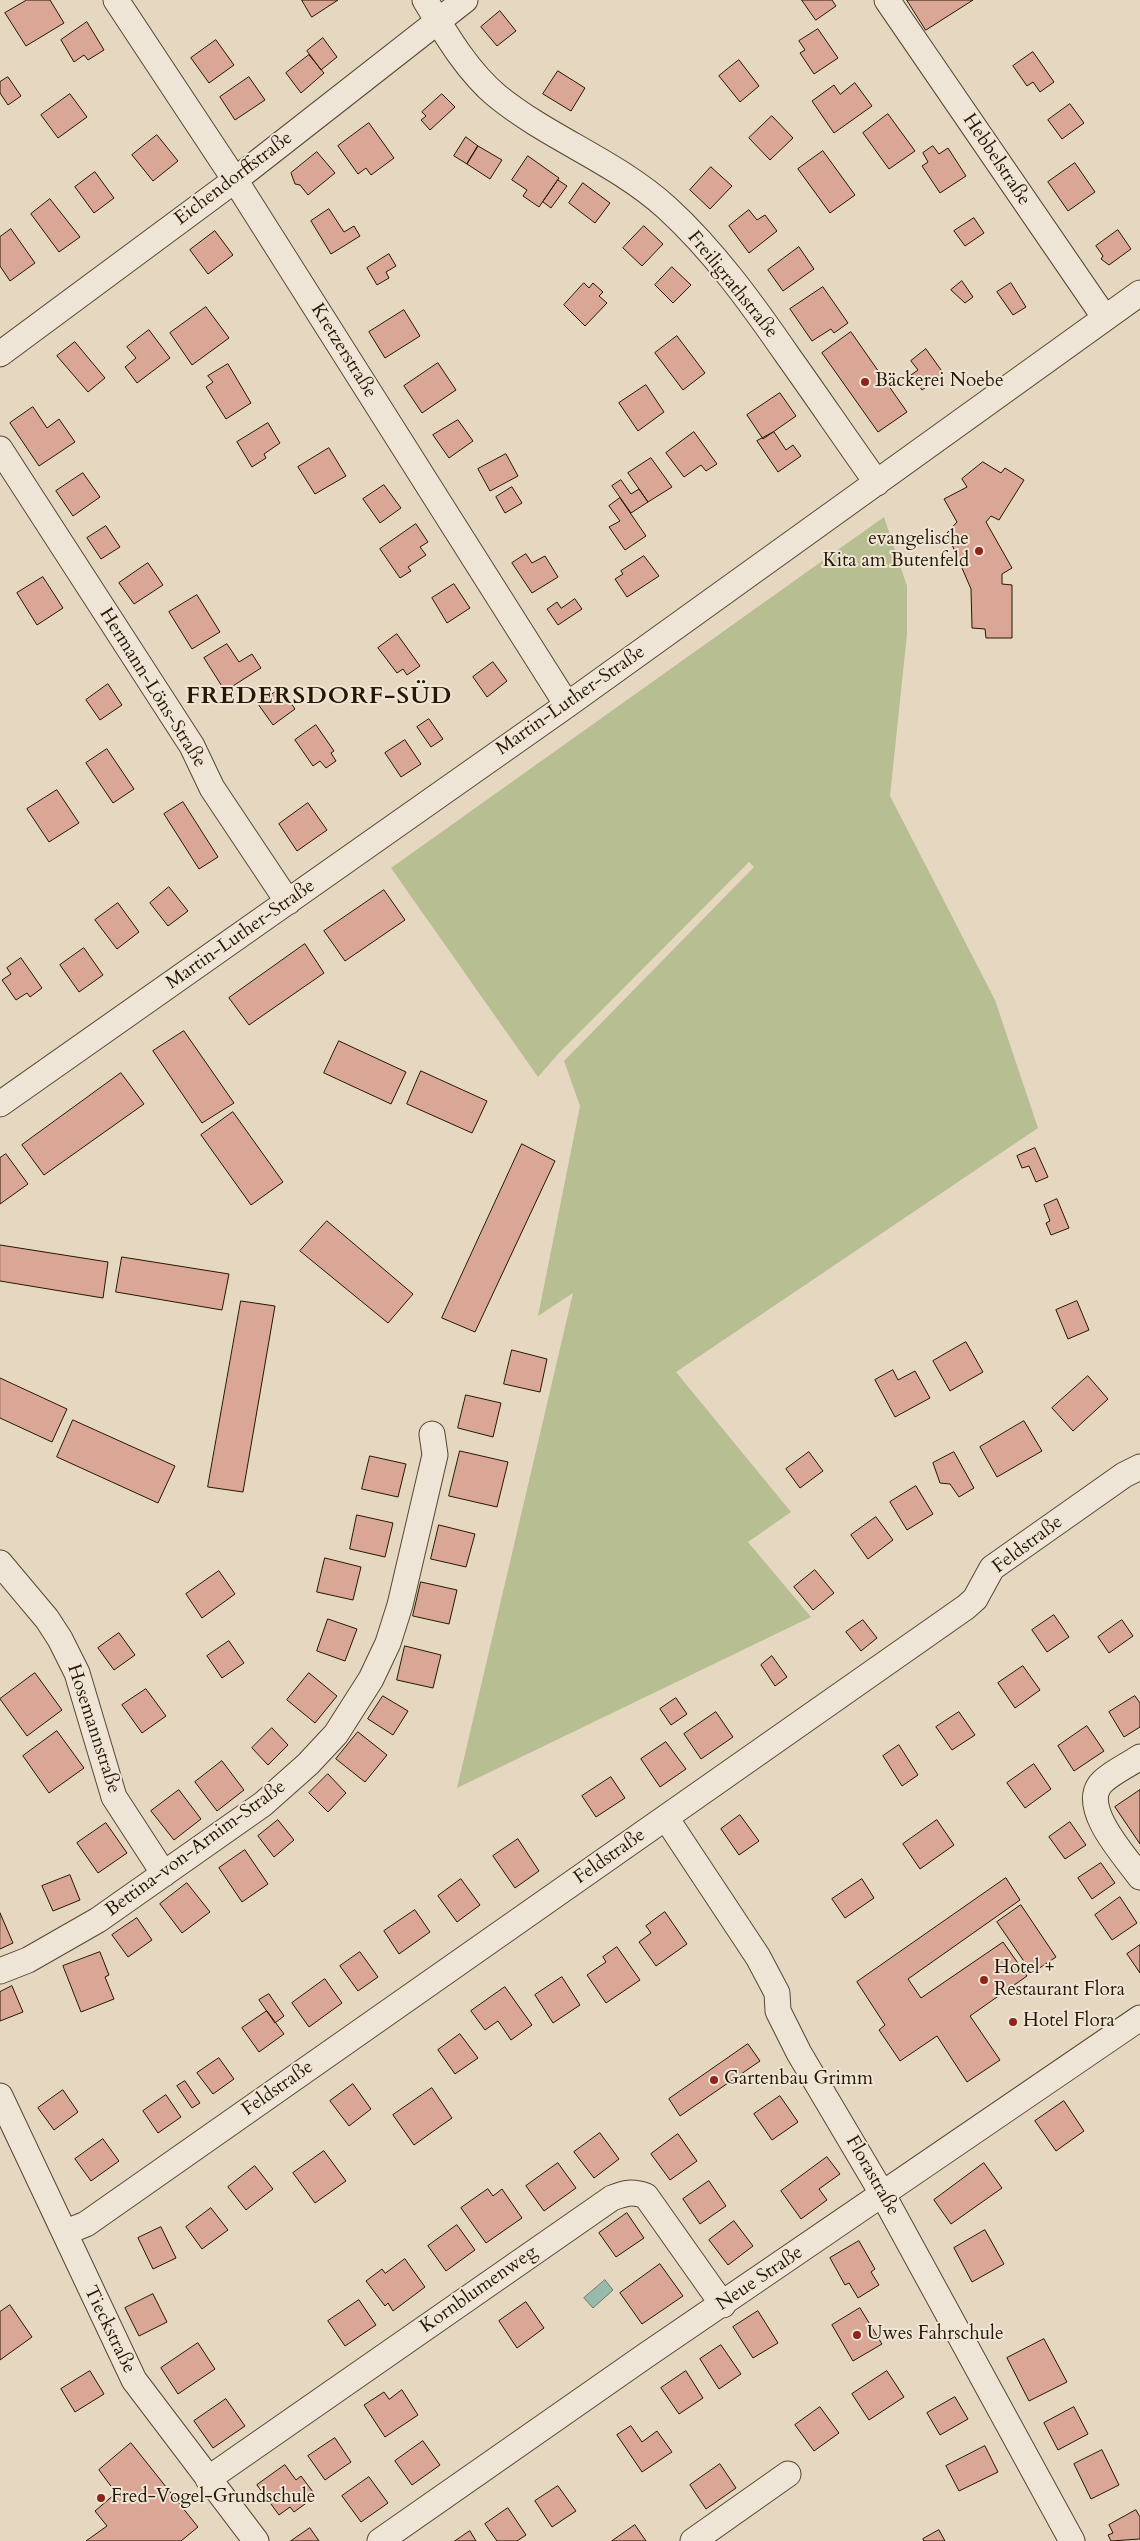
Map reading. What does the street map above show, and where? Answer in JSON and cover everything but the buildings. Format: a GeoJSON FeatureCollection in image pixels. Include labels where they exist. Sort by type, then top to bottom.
{"type":"FeatureCollection","features":[{"type":"Feature","properties":{"kind":"street","name":"Kretzerstraße"},"geometry":{"type":"LineString","coordinates":[[116,0],[235,180],[567,704]]}},
{"type":"Feature","properties":{"kind":"street","name":"Freiligrathstraße"},"geometry":{"type":"LineString","coordinates":[[425,0],[438,22],[473,71],[496,94],[518,112],[625,175],[667,208],[708,248],[749,300],[877,483]]}},
{"type":"Feature","properties":{"kind":"street","name":"Eichendorffstraße"},"geometry":{"type":"LineString","coordinates":[[0,354],[235,180],[465,0]]}},
{"type":"Feature","properties":{"kind":"street","name":"Hebbelstraße"},"geometry":{"type":"LineString","coordinates":[[888,0],[1105,318]]}},
{"type":"Feature","properties":{"kind":"street","name":"Martin-Luther-Straße"},"geometry":{"type":"LineString","coordinates":[[0,1104],[567,704],[1140,293]]}},
{"type":"Feature","properties":{"kind":"street","name":"Hermann-Löns-Straße"},"geometry":{"type":"LineString","coordinates":[[0,449],[192,746],[212,788],[288,902]]}},
{"type":"Feature","properties":{"kind":"street","name":"Bettina-von-Arnim-Straße"},"geometry":{"type":"LineString","coordinates":[[0,1971],[28,1960],[98,1920],[264,1804],[286,1785],[336,1734],[371,1679],[395,1624],[435,1455],[432,1434]]}},
{"type":"Feature","properties":{"kind":"street","name":"Feldstraße"},"geometry":{"type":"LineString","coordinates":[[66,2232],[86,2224],[966,1607],[975,1598],[992,1568],[1124,1475],[1140,1468]]}},
{"type":"Feature","properties":{"kind":"street","name":"Hosemannstraße"},"geometry":{"type":"LineString","coordinates":[[0,1563],[47,1619],[60,1639],[77,1673],[114,1797],[164,1874]]}},
{"type":"Feature","properties":{"kind":"street"},"geometry":{"type":"LineString","coordinates":[[1140,1757],[1100,1784],[1094,1797],[1099,1819],[1140,1877]]}},
{"type":"Feature","properties":{"kind":"street","name":"Florastraße"},"geometry":{"type":"LineString","coordinates":[[666,1818],[758,1957],[777,1993],[778,2011],[784,2026],[883,2195],[1072,2541]]}},
{"type":"Feature","properties":{"kind":"street","name":"Neue Straße"},"geometry":{"type":"LineString","coordinates":[[380,2541],[645,2356],[723,2305],[1140,2018]]}},
{"type":"Feature","properties":{"kind":"street","name":"Tieckstraße"},"geometry":{"type":"LineString","coordinates":[[0,2096],[10,2142],[66,2232],[67,2243],[134,2380],[256,2541]]}},
{"type":"Feature","properties":{"kind":"street","name":"Kornblumenweg"},"geometry":{"type":"LineString","coordinates":[[208,2480],[604,2203],[625,2193],[634,2192],[646,2196],[723,2305]]}},
{"type":"Feature","properties":{"kind":"street"},"geometry":{"type":"LineString","coordinates":[[693,2541],[788,2474]]}},
{"type":"Feature","properties":{"kind":"shaded area"},"geometry":{"type":"Polygon","coordinates":[[[884,517],[907,586],[907,634],[890,796],[995,1000],[1038,1128],[676,1372],[791,1512],[748,1542],[811,1617],[457,1788],[573,1293],[538,1316],[580,1106],[564,1061],[754,867],[749,862],[558,1054],[538,1077],[391,868],[884,517]]]}},
{"type":"Feature","properties":{"kind":"shaded area"},"geometry":{"type":"Polygon","coordinates":[[[605,2280],[613,2290],[593,2308],[584,2298],[605,2280]]]}},
{"type":"Feature","properties":{"kind":"place","name":"Bäckerei Noebe"},"geometry":{"type":"Point","coordinates":[865,382]}},
{"type":"Feature","properties":{"kind":"place","name":"evangelische Kita am Butenfeld"},"geometry":{"type":"Point","coordinates":[979,551]}},
{"type":"Feature","properties":{"kind":"place","name":"Hotel + Restaurant Flora"},"geometry":{"type":"Point","coordinates":[984,1980]}},
{"type":"Feature","properties":{"kind":"place","name":"Hotel Flora"},"geometry":{"type":"Point","coordinates":[1013,2022]}},
{"type":"Feature","properties":{"kind":"place","name":"Gartenbau Grimm"},"geometry":{"type":"Point","coordinates":[714,2080]}},
{"type":"Feature","properties":{"kind":"place","name":"Uwes Fahrschule"},"geometry":{"type":"Point","coordinates":[857,2335]}},
{"type":"Feature","properties":{"kind":"place","name":"Fred-Vogel-Grundschule"},"geometry":{"type":"Point","coordinates":[101,2498]}},
{"type":"Feature","properties":{"kind":"district","name":"FREDERSDORF-SÜD"},"geometry":{"type":"Point","coordinates":[319,697]}}]}
